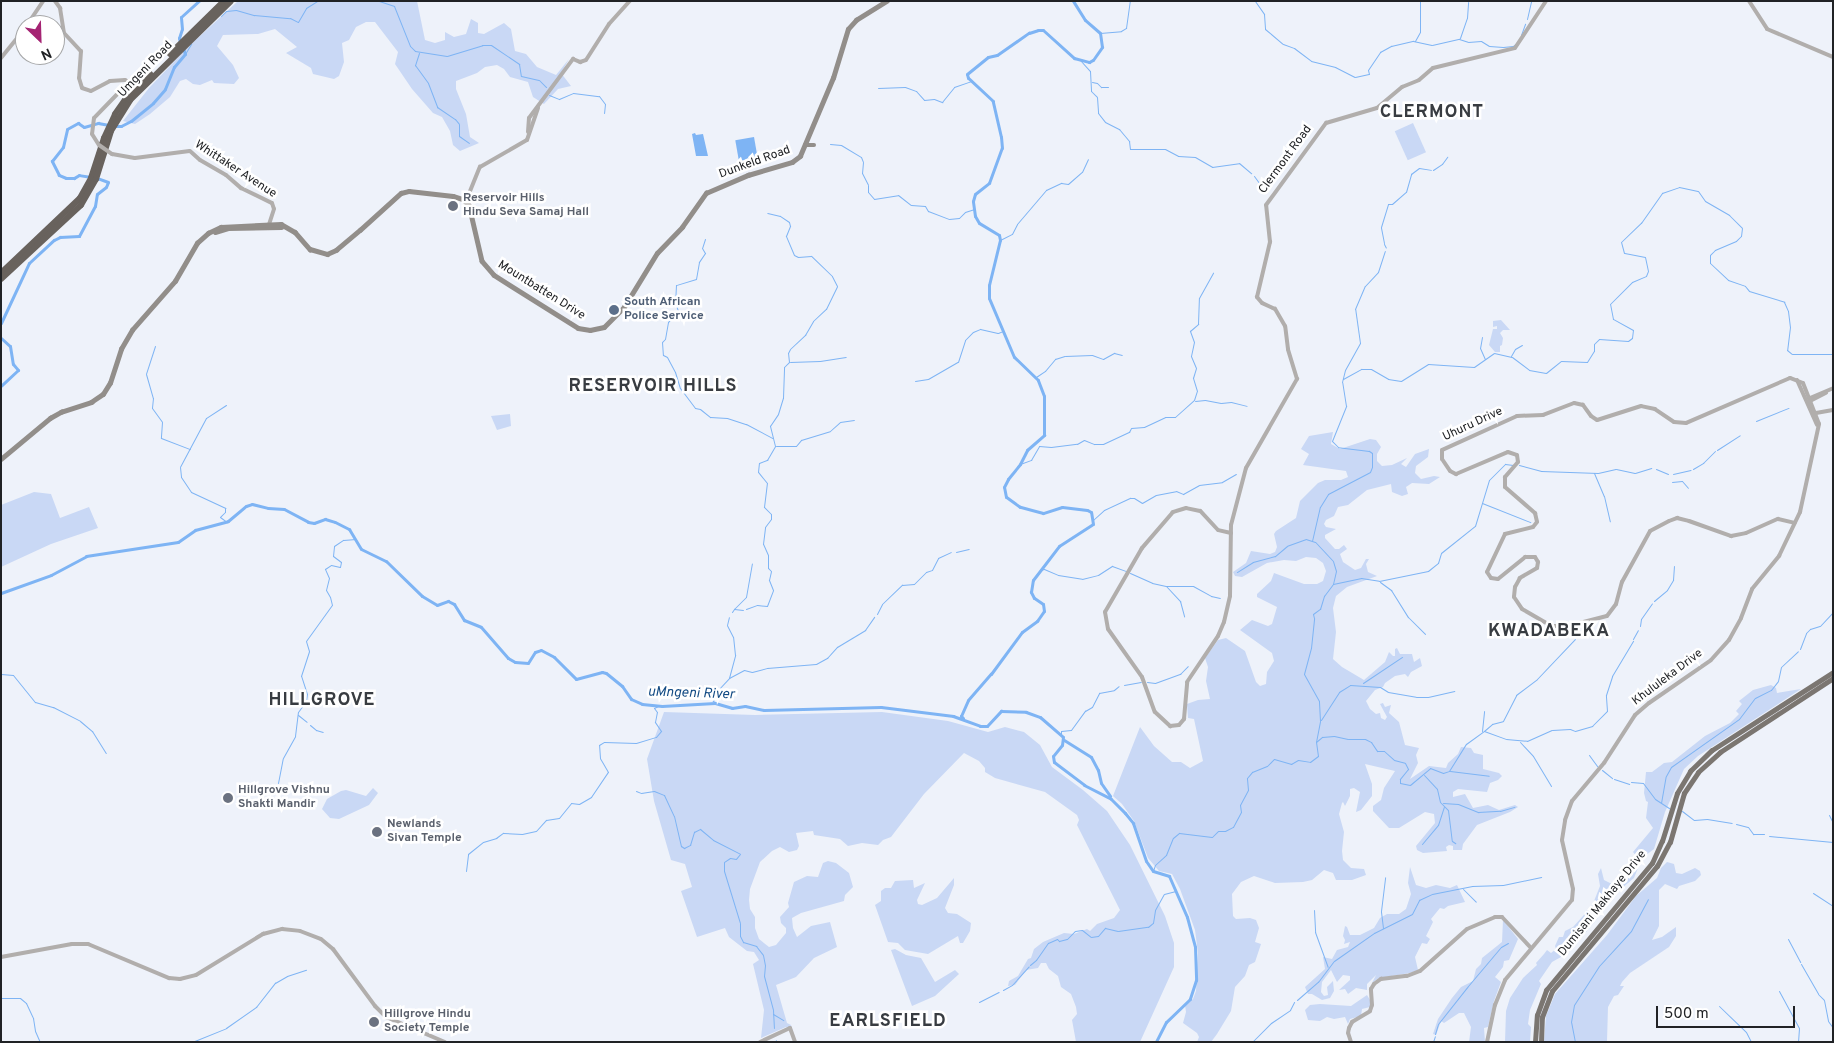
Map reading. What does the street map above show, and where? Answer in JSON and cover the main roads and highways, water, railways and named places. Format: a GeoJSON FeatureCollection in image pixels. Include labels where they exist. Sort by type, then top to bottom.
{"type":"FeatureCollection","features":[{"type":"Feature","properties":{"kind":"highway","name":"Umgeni Road"},"geometry":{"type":"LineString","coordinates":[[1,279],[74,213],[87,196],[108,132],[137,86],[224,1]]}},
{"type":"Feature","properties":{"kind":"highway","name":"Umgeni Road"},"geometry":{"type":"LineString","coordinates":[[113,122],[130,100],[231,1]]}},
{"type":"Feature","properties":{"kind":"highway","name":"Umgeni Road"},"geometry":{"type":"LineString","coordinates":[[1,273],[70,210],[94,177]]}},
{"type":"Feature","properties":{"kind":"main road","name":"Dunkeld Road"},"geometry":{"type":"LineString","coordinates":[[622,309],[657,253],[682,227],[706,194],[744,176],[794,161],[802,154],[813,122],[833,78],[848,29],[856,20],[886,1]]}},
{"type":"Feature","properties":{"kind":"main road"},"geometry":{"type":"LineString","coordinates":[[806,146],[814,144]]}},
{"type":"Feature","properties":{"kind":"main road","name":"Mountbatten Drive"},"geometry":{"type":"LineString","coordinates":[[213,232],[227,225],[281,224],[288,227],[310,249],[328,254],[359,232],[397,196],[405,191],[453,196],[468,201],[482,261],[499,279],[584,330],[604,326],[622,309]]}},
{"type":"Feature","properties":{"kind":"main road"},"geometry":{"type":"LineString","coordinates":[[1,460],[50,418],[61,412],[91,402],[103,394],[110,383],[126,339],[176,281],[197,242],[213,232]]}},
{"type":"Feature","properties":{"kind":"main road"},"geometry":{"type":"LineString","coordinates":[[1,460],[56,416],[88,406],[104,396],[113,383],[128,340],[179,278],[201,242],[213,232]]}},
{"type":"Feature","properties":{"kind":"main road"},"geometry":{"type":"LineString","coordinates":[[144,309],[151,308]]}},
{"type":"Feature","properties":{"kind":"main road","name":"Dumisani Makhaye Drive"},"geometry":{"type":"LineString","coordinates":[[1535,1042],[1537,1015],[1546,990],[1649,866],[1662,841],[1677,794],[1690,771],[1712,750],[1833,672]]}},
{"type":"Feature","properties":{"kind":"main road","name":"Dumisani Makhaye Drive"},"geometry":{"type":"LineString","coordinates":[[1541,1042],[1542,1017],[1552,991],[1657,866],[1670,842],[1684,793],[1698,772],[1720,752],[1833,678]]}},
{"type":"Feature","properties":{"kind":"water"},"geometry":{"type":"Polygon","coordinates":[[[695,133],[696,135],[703,134],[708,156],[696,156],[692,134],[695,133]]]}},
{"type":"Feature","properties":{"kind":"water"},"geometry":{"type":"Polygon","coordinates":[[[754,137],[758,160],[739,163],[735,140],[754,137]]]}},
{"type":"Feature","properties":{"kind":"waterway"},"geometry":{"type":"LineString","coordinates":[[180,43],[181,17],[199,1]]}},
{"type":"Feature","properties":{"kind":"waterway"},"geometry":{"type":"LineString","coordinates":[[221,16],[226,11],[236,10],[254,15],[290,18],[298,22],[306,8],[317,1]]}},
{"type":"Feature","properties":{"kind":"waterway"},"geometry":{"type":"LineString","coordinates":[[373,1],[378,1]]}},
{"type":"Feature","properties":{"kind":"waterway"},"geometry":{"type":"LineString","coordinates":[[379,1],[394,6],[410,46],[415,51],[447,56],[482,45],[491,45],[519,64],[521,76],[539,80],[546,87]]}},
{"type":"Feature","properties":{"kind":"waterway"},"geometry":{"type":"LineString","coordinates":[[963,718],[961,716],[968,700],[991,674],[1022,632],[1037,621],[1044,611],[1043,604],[1034,598],[1031,592],[1033,580],[1059,546],[1093,524],[1091,512],[1087,510],[1062,507],[1043,513],[1020,507],[1006,497],[1004,487],[1008,479],[1020,464],[1027,450],[1044,435],[1044,396],[1038,380],[1014,357],[989,298],[989,285],[1000,240],[999,235],[979,223],[975,216],[973,201],[975,194],[989,183],[1002,148],[1001,137],[993,101],[968,78],[967,74],[988,57],[997,55],[1029,33],[1038,30],[1043,30],[1074,58],[1089,62],[1093,60],[1102,47],[1100,33],[1085,20],[1073,1]]}},
{"type":"Feature","properties":{"kind":"waterway"},"geometry":{"type":"LineString","coordinates":[[1100,33],[1121,31],[1126,28],[1130,1]]}},
{"type":"Feature","properties":{"kind":"waterway"},"geometry":{"type":"LineString","coordinates":[[1255,1],[1264,14],[1265,29],[1283,44],[1294,48],[1311,61],[1335,67],[1355,77],[1369,74],[1368,70],[1380,52],[1391,46],[1413,41],[1432,45],[1459,39],[1468,42],[1481,41],[1489,46],[1503,47],[1513,46],[1517,43]]}},
{"type":"Feature","properties":{"kind":"waterway"},"geometry":{"type":"LineString","coordinates":[[1415,41],[1420,32],[1420,1]]}},
{"type":"Feature","properties":{"kind":"waterway"},"geometry":{"type":"LineString","coordinates":[[1527,19],[1531,1]]}},
{"type":"Feature","properties":{"kind":"waterway"},"geometry":{"type":"LineString","coordinates":[[1460,38],[1467,18],[1468,2]]}},
{"type":"Feature","properties":{"kind":"waterway"},"geometry":{"type":"LineString","coordinates":[[1521,35],[1525,24]]}},
{"type":"Feature","properties":{"kind":"waterway"},"geometry":{"type":"LineString","coordinates":[[185,54],[191,44]]}},
{"type":"Feature","properties":{"kind":"waterway"},"geometry":{"type":"LineString","coordinates":[[115,126],[121,126],[131,121],[153,103],[165,89],[174,67],[185,54],[183,48]]}},
{"type":"Feature","properties":{"kind":"waterway"},"geometry":{"type":"LineString","coordinates":[[419,53],[415,65],[428,83],[437,107],[455,119],[459,124],[459,136],[469,143]]}},
{"type":"Feature","properties":{"kind":"waterway"},"geometry":{"type":"LineString","coordinates":[[1080,60],[1090,71],[1091,91],[1097,97],[1098,113],[1105,122],[1119,129],[1129,141],[1130,149],[1165,149],[1178,156],[1195,157],[1212,167],[1239,163],[1251,173]]}},
{"type":"Feature","properties":{"kind":"waterway"},"geometry":{"type":"LineString","coordinates":[[878,88],[905,87],[916,91],[924,100],[934,99],[942,102],[954,87],[971,81]]}},
{"type":"Feature","properties":{"kind":"waterway"},"geometry":{"type":"LineString","coordinates":[[1092,82],[1097,83],[1101,87],[1108,87]]}},
{"type":"Feature","properties":{"kind":"waterway"},"geometry":{"type":"LineString","coordinates":[[549,95],[559,99],[573,93],[599,96],[605,104],[604,113]]}},
{"type":"Feature","properties":{"kind":"waterway"},"geometry":{"type":"LineString","coordinates":[[91,177],[79,175],[74,178],[66,178],[59,175],[52,161],[63,147],[67,129],[78,123],[84,127],[98,123],[109,125]]}},
{"type":"Feature","properties":{"kind":"waterway"},"geometry":{"type":"LineString","coordinates":[[830,144],[841,145],[861,157],[863,162],[862,173],[868,185],[868,192],[874,199],[898,195],[911,205],[925,206],[928,211],[949,219],[959,218],[965,212],[974,209]]}},
{"type":"Feature","properties":{"kind":"waterway"},"geometry":{"type":"LineString","coordinates":[[1433,170],[1442,164],[1447,157]]}},
{"type":"Feature","properties":{"kind":"waterway"},"geometry":{"type":"LineString","coordinates":[[1000,240],[1012,234],[1017,224],[1046,190],[1061,183],[1068,184],[1082,172],[1088,159]]}},
{"type":"Feature","properties":{"kind":"waterway"},"geometry":{"type":"LineString","coordinates":[[1384,243],[1381,227],[1388,204],[1392,204],[1406,192],[1411,174],[1419,168],[1431,170]]}},
{"type":"Feature","properties":{"kind":"waterway"},"geometry":{"type":"LineString","coordinates":[[1254,176],[1259,183]]}},
{"type":"Feature","properties":{"kind":"waterway"},"geometry":{"type":"LineString","coordinates":[[1,323],[29,263],[54,240],[60,237],[79,236],[95,206],[97,194],[106,187],[108,182],[97,178]]}},
{"type":"Feature","properties":{"kind":"waterway"},"geometry":{"type":"LineString","coordinates":[[1343,379],[1361,369],[1371,369],[1388,379],[1401,381],[1428,364],[1474,367],[1494,353],[1512,357],[1529,370],[1546,373],[1561,361],[1587,362],[1594,351],[1594,344],[1599,339],[1628,341],[1632,338],[1633,330],[1613,319],[1610,304],[1632,282],[1646,276],[1648,271],[1645,257],[1624,253],[1621,242],[1641,223],[1662,193],[1679,187],[1698,191],[1705,201],[1729,215],[1742,228],[1741,236],[1736,241],[1715,250],[1710,255],[1710,263],[1728,280],[1745,286],[1749,291],[1784,302],[1788,311],[1790,327],[1787,350],[1792,354],[1833,354]]}},
{"type":"Feature","properties":{"kind":"waterway"},"geometry":{"type":"LineString","coordinates":[[746,609],[757,605],[767,606],[773,590],[769,580],[771,571],[768,568],[768,555],[763,544],[765,527],[771,519],[771,514],[764,507],[767,483],[758,472],[759,463],[767,460],[775,446],[770,426],[778,414],[783,398],[784,367],[789,362],[788,353],[790,349],[805,335],[813,321],[826,309],[837,286],[832,276],[811,256],[798,257],[794,255],[786,236],[790,226],[789,222],[780,216],[767,213]]}},
{"type":"Feature","properties":{"kind":"waterway"},"geometry":{"type":"LineString","coordinates":[[705,239],[702,248],[705,253],[699,262],[696,279],[676,285],[675,303],[678,311],[668,322],[665,339],[662,342],[663,355],[667,357],[675,372],[680,388],[695,408],[700,409],[710,417],[727,418],[746,424],[772,438]]}},
{"type":"Feature","properties":{"kind":"waterway"},"geometry":{"type":"LineString","coordinates":[[1384,244],[1386,248]]}},
{"type":"Feature","properties":{"kind":"waterway"},"geometry":{"type":"LineString","coordinates":[[1312,541],[1320,507],[1328,494],[1370,472],[1372,467],[1372,453],[1369,451],[1338,447],[1332,441],[1346,406],[1342,382],[1345,370],[1360,343],[1355,309],[1365,286],[1378,272],[1385,251]]}},
{"type":"Feature","properties":{"kind":"waterway"},"geometry":{"type":"LineString","coordinates":[[1020,464],[1031,460],[1039,446],[1051,447],[1077,444],[1084,440],[1094,444],[1103,444],[1129,432],[1131,428],[1144,427],[1165,417],[1175,417],[1194,400],[1197,391],[1193,378],[1196,368],[1191,356],[1194,342],[1190,331],[1198,324],[1199,298],[1213,273]]}},
{"type":"Feature","properties":{"kind":"waterway"},"geometry":{"type":"LineString","coordinates":[[915,381],[928,379],[958,362],[965,340],[973,332],[980,329],[998,333],[1003,331]]}},
{"type":"Feature","properties":{"kind":"waterway"},"geometry":{"type":"LineString","coordinates":[[1482,337],[1480,348],[1485,359]]}},
{"type":"Feature","properties":{"kind":"waterway"},"geometry":{"type":"LineString","coordinates":[[1,338],[10,346],[13,364],[18,370],[1,386]]}},
{"type":"Feature","properties":{"kind":"waterway"},"geometry":{"type":"LineString","coordinates":[[1511,356],[1515,349],[1522,345]]}},
{"type":"Feature","properties":{"kind":"waterway"},"geometry":{"type":"LineString","coordinates":[[155,346],[146,374],[153,398],[152,408],[162,422],[161,438],[190,449]]}},
{"type":"Feature","properties":{"kind":"waterway"},"geometry":{"type":"LineString","coordinates":[[1036,377],[1045,371],[1055,359],[1065,356],[1092,355],[1103,359],[1114,353],[1122,355]]}},
{"type":"Feature","properties":{"kind":"waterway"},"geometry":{"type":"LineString","coordinates":[[790,362],[820,361],[846,357]]}},
{"type":"Feature","properties":{"kind":"waterway"},"geometry":{"type":"LineString","coordinates":[[1195,401],[1231,402],[1247,406]]}},
{"type":"Feature","properties":{"kind":"waterway"},"geometry":{"type":"LineString","coordinates":[[226,405],[206,418],[180,467],[181,477],[191,492],[225,508],[225,512],[220,517],[227,522]]}},
{"type":"Feature","properties":{"kind":"waterway"},"geometry":{"type":"LineString","coordinates":[[1756,421],[1789,408]]}},
{"type":"Feature","properties":{"kind":"waterway"},"geometry":{"type":"LineString","coordinates":[[776,446],[796,446],[801,440],[830,431],[840,422],[854,420]]}},
{"type":"Feature","properties":{"kind":"waterway"},"geometry":{"type":"LineString","coordinates":[[1717,450],[1740,435]]}},
{"type":"Feature","properties":{"kind":"waterway"},"geometry":{"type":"LineString","coordinates":[[1693,469],[1703,463],[1715,451]]}},
{"type":"Feature","properties":{"kind":"waterway"},"geometry":{"type":"LineString","coordinates":[[1333,584],[1361,578],[1379,581],[1428,571],[1438,563],[1441,553],[1475,526],[1489,480],[1505,464],[1513,465]]}},
{"type":"Feature","properties":{"kind":"waterway"},"geometry":{"type":"LineString","coordinates":[[1519,465],[1541,471],[1598,473],[1616,469],[1635,473],[1651,468]]}},
{"type":"Feature","properties":{"kind":"waterway"},"geometry":{"type":"LineString","coordinates":[[1656,469],[1668,474]]}},
{"type":"Feature","properties":{"kind":"waterway"},"geometry":{"type":"LineString","coordinates":[[1673,474],[1691,470]]}},
{"type":"Feature","properties":{"kind":"waterway"},"geometry":{"type":"LineString","coordinates":[[1594,473],[1604,496],[1610,521]]}},
{"type":"Feature","properties":{"kind":"waterway"},"geometry":{"type":"LineString","coordinates":[[1093,520],[1104,510],[1130,498],[1134,498],[1142,503],[1156,495],[1176,491],[1183,494],[1199,485],[1222,482],[1236,474]]}},
{"type":"Feature","properties":{"kind":"waterway"},"geometry":{"type":"LineString","coordinates":[[1672,482],[1682,481],[1688,488]]}},
{"type":"Feature","properties":{"kind":"waterway"},"geometry":{"type":"LineString","coordinates":[[1482,503],[1530,522]]}},
{"type":"Feature","properties":{"kind":"waterway","name":"uMngeni River"},"geometry":{"type":"LineString","coordinates":[[1,593],[51,575],[86,556],[178,542],[195,530],[228,521],[246,506],[252,504],[284,509],[308,522],[314,523],[325,519],[349,529],[361,549],[386,561],[422,596],[437,605],[448,601],[454,604],[464,620],[481,627],[508,658],[515,662],[528,663],[535,652],[541,650],[554,657],[576,679],[602,672],[606,673],[622,686],[631,699],[642,704],[662,706],[715,703],[732,708],[745,706],[764,710],[881,707],[953,716],[980,726],[987,726],[1001,711],[1026,712],[1040,717],[1063,737],[1062,745],[1053,756],[1054,762],[1084,785],[1111,799],[1125,813],[1133,823],[1146,861],[1153,871],[1169,876],[1187,917],[1195,947],[1196,980],[1190,999],[1166,1022],[1156,1042]]}},
{"type":"Feature","properties":{"kind":"waterway"},"geometry":{"type":"LineString","coordinates":[[278,783],[283,758],[295,736],[298,712],[306,701],[307,694],[301,676],[309,651],[306,641],[332,605],[326,590],[329,578],[325,569],[331,565],[340,567],[341,562],[333,556],[334,546],[343,540],[356,539]]}},
{"type":"Feature","properties":{"kind":"waterway"},"geometry":{"type":"LineString","coordinates":[[1153,871],[1155,865],[1166,855],[1173,838],[1179,833],[1212,837],[1218,831],[1225,831],[1233,827],[1241,812],[1240,805],[1248,790],[1247,778],[1252,772],[1267,766],[1274,759],[1291,764],[1298,760],[1310,762],[1318,756],[1316,742],[1320,721],[1319,701],[1304,674],[1311,648],[1313,614],[1320,609],[1324,596],[1333,584],[1336,571],[1333,561],[1315,542],[1306,539],[1287,546],[1275,556],[1253,562],[1237,572]]}},
{"type":"Feature","properties":{"kind":"waterway"},"geometry":{"type":"LineString","coordinates":[[956,552],[969,549]]}},
{"type":"Feature","properties":{"kind":"waterway"},"geometry":{"type":"LineString","coordinates":[[877,614],[882,604],[902,585],[914,584],[926,572],[932,570],[938,558],[951,552]]}},
{"type":"Feature","properties":{"kind":"waterway"},"geometry":{"type":"LineString","coordinates":[[734,609],[746,597],[752,564]]}},
{"type":"Feature","properties":{"kind":"waterway"},"geometry":{"type":"LineString","coordinates":[[1040,570],[1044,569],[1058,575],[1082,579],[1098,575],[1112,566],[1126,571]]}},
{"type":"Feature","properties":{"kind":"waterway"},"geometry":{"type":"LineString","coordinates":[[1654,601],[1667,590],[1673,580],[1674,566]]}},
{"type":"Feature","properties":{"kind":"waterway"},"geometry":{"type":"LineString","coordinates":[[1130,573],[1152,583],[1166,586],[1193,586],[1211,596],[1220,598]]}},
{"type":"Feature","properties":{"kind":"waterway"},"geometry":{"type":"LineString","coordinates":[[1380,582],[1391,590],[1408,617],[1425,634]]}},
{"type":"Feature","properties":{"kind":"waterway"},"geometry":{"type":"LineString","coordinates":[[1166,586],[1180,601],[1184,616]]}},
{"type":"Feature","properties":{"kind":"waterway"},"geometry":{"type":"LineString","coordinates":[[1640,626],[1641,619],[1652,603]]}},
{"type":"Feature","properties":{"kind":"waterway"},"geometry":{"type":"LineString","coordinates":[[732,612],[734,609],[743,610]]}},
{"type":"Feature","properties":{"kind":"waterway"},"geometry":{"type":"LineString","coordinates":[[1800,649],[1806,633],[1810,629],[1820,626],[1833,612]]}},
{"type":"Feature","properties":{"kind":"waterway"},"geometry":{"type":"LineString","coordinates":[[720,704],[713,701],[717,691],[729,678],[735,655],[733,637],[727,625],[729,617]]}},
{"type":"Feature","properties":{"kind":"waterway"},"geometry":{"type":"LineString","coordinates":[[729,678],[744,670],[752,672],[767,668],[816,664],[827,658],[837,647],[865,630],[874,617]]}},
{"type":"Feature","properties":{"kind":"waterway"},"geometry":{"type":"LineString","coordinates":[[1633,639],[1638,630]]}},
{"type":"Feature","properties":{"kind":"waterway"},"geometry":{"type":"LineString","coordinates":[[1484,731],[1492,724],[1503,721],[1516,695],[1537,679],[1575,639]]}},
{"type":"Feature","properties":{"kind":"waterway"},"geometry":{"type":"LineString","coordinates":[[1316,742],[1322,737],[1334,736],[1348,739],[1365,739],[1371,742],[1377,751],[1384,751],[1394,760],[1405,763],[1408,769],[1400,779],[1400,783],[1410,785],[1430,768],[1443,773],[1449,771],[1466,744],[1484,731],[1506,739],[1527,741],[1552,730],[1570,729],[1575,731],[1592,726],[1607,711],[1606,695],[1612,676],[1633,641]]}},
{"type":"Feature","properties":{"kind":"waterway"},"geometry":{"type":"LineString","coordinates":[[1661,803],[1666,776],[1671,767],[1739,719],[1755,698],[1771,690],[1778,681],[1781,667],[1798,651]]}},
{"type":"Feature","properties":{"kind":"waterway"},"geometry":{"type":"LineString","coordinates":[[1363,683],[1402,657]]}},
{"type":"Feature","properties":{"kind":"waterway"},"geometry":{"type":"LineString","coordinates":[[1147,682],[1155,683],[1180,674],[1188,666]]}},
{"type":"Feature","properties":{"kind":"waterway"},"geometry":{"type":"LineString","coordinates":[[1,674],[13,675],[35,702],[53,707],[80,721],[92,731],[106,753]]}},
{"type":"Feature","properties":{"kind":"waterway"},"geometry":{"type":"LineString","coordinates":[[1124,685],[1141,682]]}},
{"type":"Feature","properties":{"kind":"waterway"},"geometry":{"type":"LineString","coordinates":[[1321,720],[1339,692],[1350,685],[1380,687],[1388,692],[1416,697],[1428,697],[1454,691]]}},
{"type":"Feature","properties":{"kind":"waterway"},"geometry":{"type":"LineString","coordinates":[[1061,735],[1061,731],[1071,730],[1085,711],[1092,707],[1099,693],[1114,690],[1119,686]]}},
{"type":"Feature","properties":{"kind":"waterway"},"geometry":{"type":"LineString","coordinates":[[466,871],[468,854],[483,842],[496,838],[503,833],[522,834],[536,831],[546,820],[559,818],[571,803],[579,804],[591,797],[608,772],[600,758],[599,745],[604,742],[636,743],[656,737],[661,731],[655,722],[657,712],[654,708],[658,706]]}},
{"type":"Feature","properties":{"kind":"waterway"},"geometry":{"type":"LineString","coordinates":[[1482,731],[1484,711]]}},
{"type":"Feature","properties":{"kind":"waterway"},"geometry":{"type":"LineString","coordinates":[[298,715],[307,722]]}},
{"type":"Feature","properties":{"kind":"waterway"},"geometry":{"type":"LineString","coordinates":[[310,725],[316,730],[323,732]]}},
{"type":"Feature","properties":{"kind":"waterway"},"geometry":{"type":"LineString","coordinates":[[1064,740],[1091,757],[1098,770],[1101,783],[1110,796]]}},
{"type":"Feature","properties":{"kind":"waterway"},"geometry":{"type":"LineString","coordinates":[[1520,742],[1533,756],[1551,786]]}},
{"type":"Feature","properties":{"kind":"waterway"},"geometry":{"type":"LineString","coordinates":[[1589,755],[1597,766]]}},
{"type":"Feature","properties":{"kind":"waterway"},"geometry":{"type":"LineString","coordinates":[[1602,770],[1612,778]]}},
{"type":"Feature","properties":{"kind":"waterway"},"geometry":{"type":"LineString","coordinates":[[1450,771],[1489,776]]}},
{"type":"Feature","properties":{"kind":"waterway"},"geometry":{"type":"LineString","coordinates":[[1424,775],[1437,789],[1440,802],[1448,810],[1452,841],[1455,843]]}},
{"type":"Feature","properties":{"kind":"waterway"},"geometry":{"type":"LineString","coordinates":[[1614,779],[1629,784]]}},
{"type":"Feature","properties":{"kind":"waterway"},"geometry":{"type":"LineString","coordinates":[[1631,782],[1643,783],[1655,799],[1669,808]]}},
{"type":"Feature","properties":{"kind":"waterway"},"geometry":{"type":"LineString","coordinates":[[636,791],[641,793],[654,791],[664,795],[674,816],[681,846],[684,848],[690,845],[694,832],[700,829],[713,840],[740,854],[736,859],[730,858],[724,862],[724,871],[740,923],[740,936],[743,942],[756,946],[763,955],[765,965],[764,976],[773,1010],[774,1028]]}},
{"type":"Feature","properties":{"kind":"waterway"},"geometry":{"type":"LineString","coordinates":[[1443,803],[1458,804],[1478,812],[1500,811],[1514,807]]}},
{"type":"Feature","properties":{"kind":"waterway"},"geometry":{"type":"LineString","coordinates":[[1422,844],[1438,825],[1444,807]]}},
{"type":"Feature","properties":{"kind":"waterway"},"geometry":{"type":"LineString","coordinates":[[1682,811],[1694,820],[1707,819],[1732,823]]}},
{"type":"Feature","properties":{"kind":"waterway"},"geometry":{"type":"LineString","coordinates":[[1829,815],[1833,823]]}},
{"type":"Feature","properties":{"kind":"waterway"},"geometry":{"type":"LineString","coordinates":[[1736,824],[1748,827],[1753,834],[1764,834]]}},
{"type":"Feature","properties":{"kind":"waterway"},"geometry":{"type":"LineString","coordinates":[[1769,836],[1833,842]]}},
{"type":"Feature","properties":{"kind":"waterway"},"geometry":{"type":"LineString","coordinates":[[1383,928],[1381,911],[1385,877]]}},
{"type":"Feature","properties":{"kind":"waterway"},"geometry":{"type":"LineString","coordinates":[[1297,1000],[1318,982],[1334,961],[1374,933],[1412,914],[1419,900],[1432,894],[1472,886],[1503,885],[1541,877]]}},
{"type":"Feature","properties":{"kind":"waterway"},"geometry":{"type":"LineString","coordinates":[[1463,889],[1476,902]]}},
{"type":"Feature","properties":{"kind":"waterway"},"geometry":{"type":"LineString","coordinates":[[1030,965],[1048,943],[1057,939],[1059,941],[1067,939],[1075,931],[1082,930],[1091,937],[1098,936],[1105,928],[1118,931],[1148,927],[1153,923],[1155,910],[1164,894],[1176,891]]}},
{"type":"Feature","properties":{"kind":"waterway"},"geometry":{"type":"LineString","coordinates":[[1813,893],[1833,906]]}},
{"type":"Feature","properties":{"kind":"waterway"},"geometry":{"type":"LineString","coordinates":[[1575,1042],[1571,1022],[1574,1005],[1599,966],[1631,931],[1648,899]]}},
{"type":"Feature","properties":{"kind":"waterway"},"geometry":{"type":"LineString","coordinates":[[1314,910],[1315,932],[1328,967]]}},
{"type":"Feature","properties":{"kind":"waterway"},"geometry":{"type":"LineString","coordinates":[[1788,939],[1800,962]]}},
{"type":"Feature","properties":{"kind":"waterway"},"geometry":{"type":"LineString","coordinates":[[1435,1034],[1438,1024],[1468,986],[1501,947],[1508,943]]}},
{"type":"Feature","properties":{"kind":"waterway"},"geometry":{"type":"LineString","coordinates":[[1801,964],[1818,994],[1824,1000],[1828,1021],[1833,1028]]}},
{"type":"Feature","properties":{"kind":"waterway"},"geometry":{"type":"LineString","coordinates":[[1003,990],[1012,985],[1029,966]]}},
{"type":"Feature","properties":{"kind":"waterway"},"geometry":{"type":"LineString","coordinates":[[192,1042],[226,1028],[256,1007],[275,983],[287,976],[306,970]]}},
{"type":"Feature","properties":{"kind":"waterway"},"geometry":{"type":"LineString","coordinates":[[1779,991],[1799,1028],[1798,1042]]}},
{"type":"Feature","properties":{"kind":"waterway"},"geometry":{"type":"LineString","coordinates":[[979,1002],[999,992]]}},
{"type":"Feature","properties":{"kind":"waterway"},"geometry":{"type":"LineString","coordinates":[[1,998],[20,998],[26,1003],[33,1018],[35,1031],[40,1042]]}},
{"type":"Feature","properties":{"kind":"waterway"},"geometry":{"type":"LineString","coordinates":[[1252,1042],[1271,1023],[1290,1010],[1294,1002]]}},
{"type":"Feature","properties":{"kind":"waterway"},"geometry":{"type":"LineString","coordinates":[[1719,1006],[1746,1032],[1751,1042]]}},
{"type":"Feature","properties":{"kind":"waterway"},"geometry":{"type":"LineString","coordinates":[[773,1014],[783,1020]]}},
{"type":"Feature","properties":{"kind":"waterway"},"geometry":{"type":"LineString","coordinates":[[1433,1042],[1435,1036]]}},
{"type":"Feature","properties":{"kind":"place","name":"Reservoir Hills Hindu Seva Samaj Hall"},"geometry":{"type":"Point","coordinates":[453,206]}},
{"type":"Feature","properties":{"kind":"place","name":"South African Police Service"},"geometry":{"type":"Point","coordinates":[614,310]}},
{"type":"Feature","properties":{"kind":"place","name":"Hillgrove Vishnu Shakti Mandir"},"geometry":{"type":"Point","coordinates":[228,798]}},
{"type":"Feature","properties":{"kind":"place","name":"Newlands Sivan Temple"},"geometry":{"type":"Point","coordinates":[377,832]}},
{"type":"Feature","properties":{"kind":"place","name":"Hillgrove Hindu Society Temple"},"geometry":{"type":"Point","coordinates":[374,1022]}},
{"type":"Feature","properties":{"kind":"district","name":"CLERMONT"},"geometry":{"type":"Point","coordinates":[1432,113]}},
{"type":"Feature","properties":{"kind":"district","name":"RESERVOIR HILLS"},"geometry":{"type":"Point","coordinates":[653,387]}},
{"type":"Feature","properties":{"kind":"district","name":"KWADABEKA"},"geometry":{"type":"Point","coordinates":[1549,632]}},
{"type":"Feature","properties":{"kind":"district","name":"HILLGROVE"},"geometry":{"type":"Point","coordinates":[322,701]}},
{"type":"Feature","properties":{"kind":"district","name":"EARLSFIELD"},"geometry":{"type":"Point","coordinates":[888,1022]}}]}
